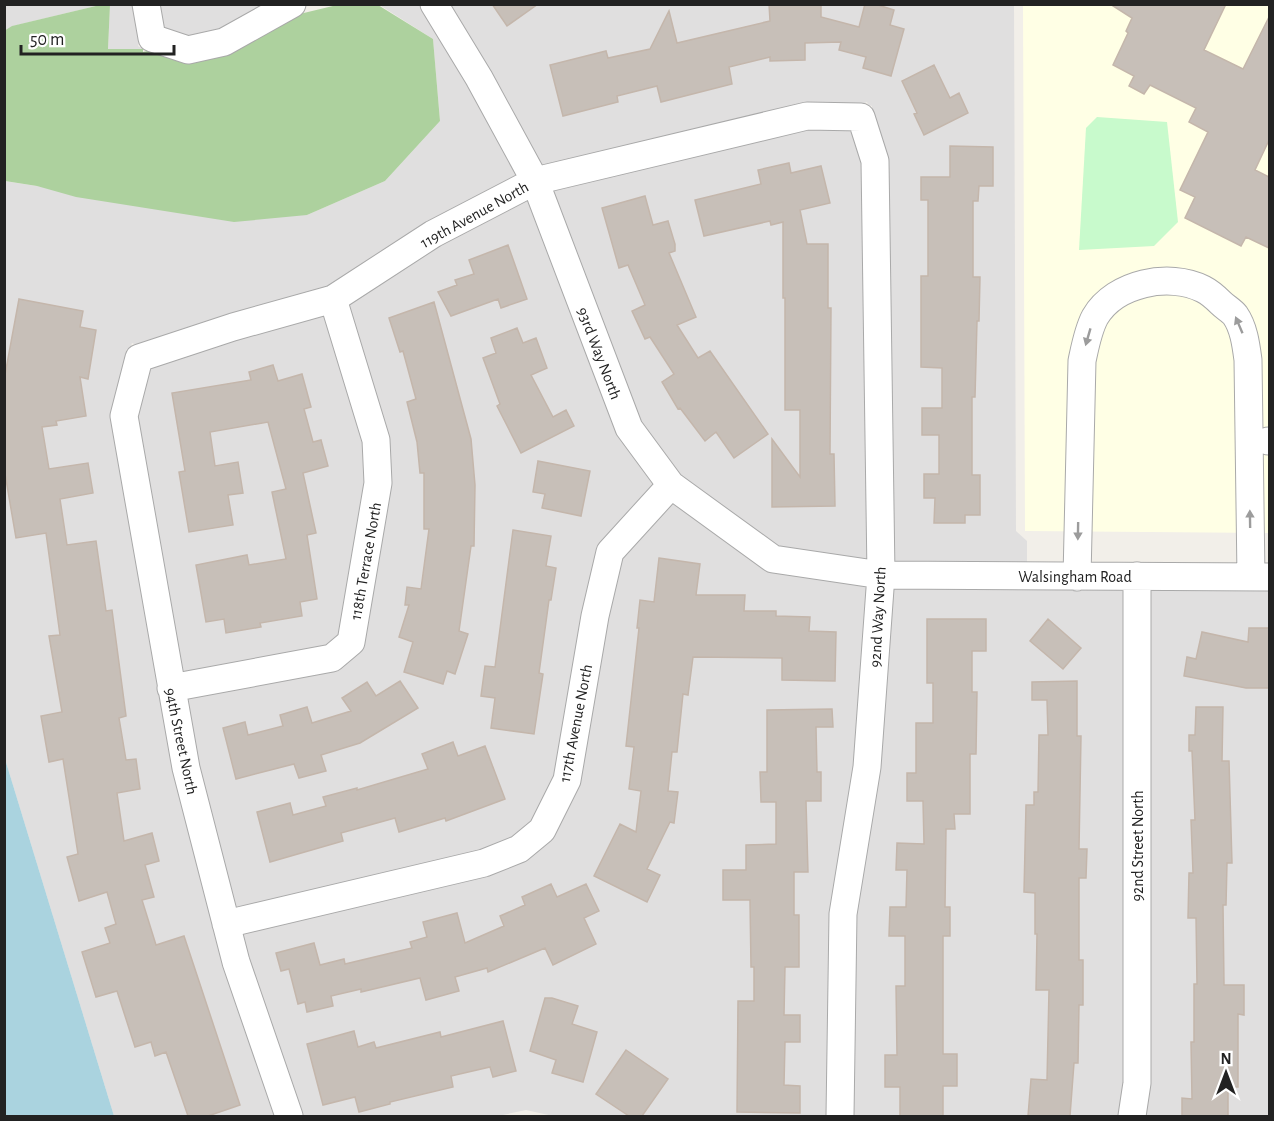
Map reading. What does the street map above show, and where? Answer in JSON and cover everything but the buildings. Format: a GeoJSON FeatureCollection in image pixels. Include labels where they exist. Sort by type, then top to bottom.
{"type":"FeatureCollection","features":[{"type":"Feature","properties":{"kind":"street"},"geometry":{"type":"LineString","coordinates":[[146,4],[152,38],[188,50],[224,42],[292,4]]}},
{"type":"Feature","properties":{"kind":"street","name":"93rd Way North"},"geometry":{"type":"LineString","coordinates":[[434,4],[479,78],[535,181],[629,428],[671,485],[773,560],[880,575]]}},
{"type":"Feature","properties":{"kind":"street","name":"119th Avenue North"},"geometry":{"type":"LineString","coordinates":[[139,358],[233,327],[333,299],[433,234],[535,181],[807,116],[861,117]]}},
{"type":"Feature","properties":{"kind":"street","name":"92nd Way North"},"geometry":{"type":"LineString","coordinates":[[840,1116],[843,914],[867,767],[880,575],[875,161],[861,117]]}},
{"type":"Feature","properties":{"kind":"street"},"geometry":{"type":"LineString","coordinates":[[1077,577],[1082,361],[1088,334],[1095,317],[1106,304],[1131,286],[1158,281],[1179,282],[1203,289],[1235,315],[1246,341],[1260,577]]}},
{"type":"Feature","properties":{"kind":"street","name":"118th Terrace North"},"geometry":{"type":"LineString","coordinates":[[171,688],[332,658],[351,642],[378,483],[376,440],[333,299]]}},
{"type":"Feature","properties":{"kind":"street","name":"94th Street North"},"geometry":{"type":"LineString","coordinates":[[139,358],[124,416],[186,768],[236,962],[289,1116]]}},
{"type":"Feature","properties":{"kind":"street","name":"117th Avenue North"},"geometry":{"type":"LineString","coordinates":[[226,924],[484,862],[519,849],[542,830],[567,780],[595,616],[610,552],[671,485]]}},
{"type":"Feature","properties":{"kind":"street","name":"Walsingham Road"},"geometry":{"type":"LineString","coordinates":[[880,575],[1260,577]]}},
{"type":"Feature","properties":{"kind":"street","name":"92nd Street North"},"geometry":{"type":"LineString","coordinates":[[1132,1116],[1137,1083],[1137,576]]}},
{"type":"Feature","properties":{"kind":"shaded area"},"geometry":{"type":"Polygon","coordinates":[[[378,4],[421,5],[520,176],[329,288],[139,346],[132,343],[126,350],[128,358],[114,412],[277,1116],[114,1116],[5,759],[4,181],[307,215],[385,181],[440,121],[433,39],[378,4]]]}},
{"type":"Feature","properties":{"kind":"shaded area"},"geometry":{"type":"Polygon","coordinates":[[[5,5],[100,5],[13,26],[5,31],[5,5]]]}},
{"type":"Feature","properties":{"kind":"shaded area"},"geometry":{"type":"Polygon","coordinates":[[[110,5],[135,5],[141,37],[138,46],[143,49],[108,50],[110,5]]]}},
{"type":"Feature","properties":{"kind":"shaded area"},"geometry":{"type":"Polygon","coordinates":[[[156,5],[268,5],[220,31],[189,38],[161,29],[156,5]]]}},
{"type":"Feature","properties":{"kind":"shaded area"},"geometry":{"type":"Polygon","coordinates":[[[447,5],[1014,5],[1016,531],[1027,541],[1027,565],[891,564],[872,106],[867,102],[540,167],[447,5]]]}},
{"type":"Feature","properties":{"kind":"shaded area"},"geometry":{"type":"Polygon","coordinates":[[[1023,5],[1269,5],[1269,533],[1025,531],[1023,5]]]}},
{"type":"Feature","properties":{"kind":"shaded area"},"geometry":{"type":"Polygon","coordinates":[[[808,128],[854,129],[865,163],[870,562],[777,548],[678,476],[638,422],[549,189],[808,128]]]}},
{"type":"Feature","properties":{"kind":"shaded area"},"geometry":{"type":"Polygon","coordinates":[[[529,197],[656,484],[602,544],[557,776],[534,822],[514,838],[481,851],[234,910],[196,765],[184,698],[333,669],[389,482],[346,305],[438,244],[529,197]]]}},
{"type":"Feature","properties":{"kind":"shaded area"},"geometry":{"type":"Polygon","coordinates":[[[326,313],[365,442],[368,482],[342,635],[327,646],[180,675],[135,416],[147,367],[236,338],[326,313]]]}},
{"type":"Feature","properties":{"kind":"shaded area"},"geometry":{"type":"Polygon","coordinates":[[[672,500],[869,586],[829,1116],[553,1116],[526,1110],[498,1116],[300,1116],[240,933],[548,839],[619,558],[672,500]]]}},
{"type":"Feature","properties":{"kind":"shaded area"},"geometry":{"type":"Polygon","coordinates":[[[890,587],[1127,588],[1126,1081],[1122,1116],[851,1116],[853,915],[890,587]]]}},
{"type":"Feature","properties":{"kind":"shaded area"},"geometry":{"type":"Polygon","coordinates":[[[1148,588],[1269,589],[1269,1116],[1143,1116],[1148,588]]]}},
{"type":"Feature","properties":{"kind":"green space"},"geometry":{"type":"Polygon","coordinates":[[[100,5],[110,5],[108,49],[143,49],[143,52],[337,5],[378,5],[433,39],[440,121],[385,181],[307,215],[234,222],[76,197],[37,186],[5,181],[4,31],[12,26],[100,5]]]}},
{"type":"Feature","properties":{"kind":"green space"},"geometry":{"type":"Polygon","coordinates":[[[1097,117],[1167,122],[1178,222],[1154,246],[1079,250],[1086,128],[1097,117]]]}},
{"type":"Feature","properties":{"kind":"water"},"geometry":{"type":"Polygon","coordinates":[[[5,759],[114,1116],[5,1116],[5,759]]]}}]}
